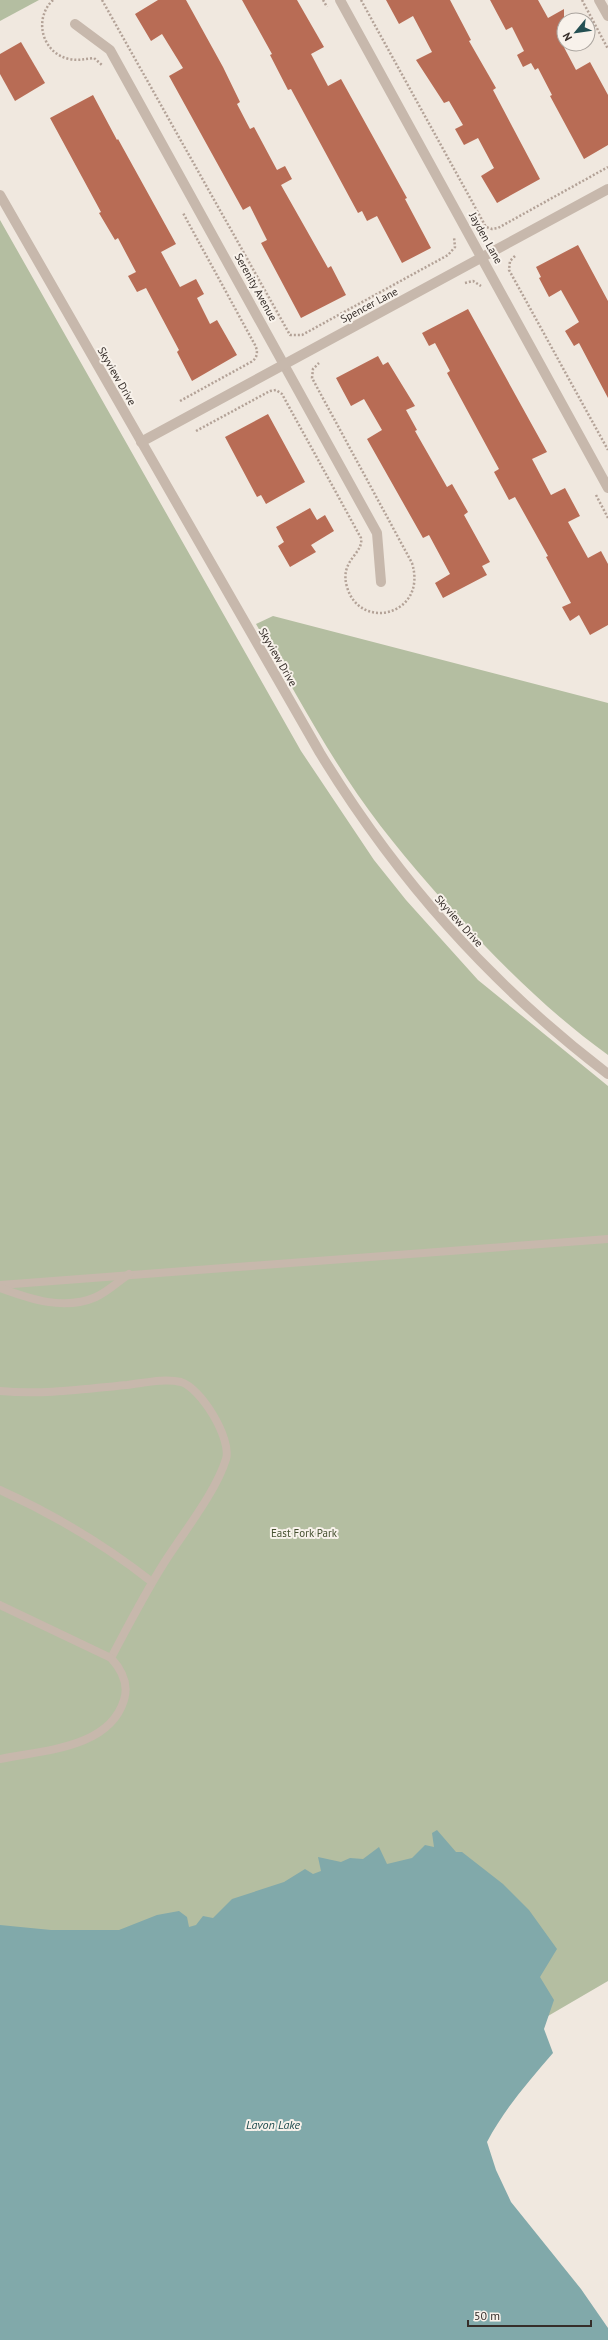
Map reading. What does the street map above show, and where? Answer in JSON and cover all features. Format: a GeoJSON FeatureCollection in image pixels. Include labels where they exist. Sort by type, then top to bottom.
{"type":"FeatureCollection","features":[{"type":"Feature","properties":{"kind":"street","name":"Jayden Lane"},"geometry":{"type":"LineString","coordinates":[[340,0],[483,257],[608,488]]}},
{"type":"Feature","properties":{"kind":"street"},"geometry":{"type":"LineString","coordinates":[[599,0],[608,16]]}},
{"type":"Feature","properties":{"kind":"street","name":"Serenity Avenue"},"geometry":{"type":"LineString","coordinates":[[75,24],[110,50],[285,364],[377,533],[381,582]]}},
{"type":"Feature","properties":{"kind":"street","name":"Spencer Lane"},"geometry":{"type":"LineString","coordinates":[[141,442],[608,189]]}},
{"type":"Feature","properties":{"kind":"street","name":"Skyview Drive"},"geometry":{"type":"LineString","coordinates":[[0,195],[320,753],[367,827],[417,892],[469,951],[551,1028],[608,1074]]}},
{"type":"Feature","properties":{"kind":"lane"},"geometry":{"type":"LineString","coordinates":[[0,1286],[129,1274],[608,1239]]}},
{"type":"Feature","properties":{"kind":"lane"},"geometry":{"type":"LineString","coordinates":[[0,1286],[35,1300],[70,1304],[96,1297],[129,1274]]}},
{"type":"Feature","properties":{"kind":"lane"},"geometry":{"type":"LineString","coordinates":[[0,1391],[35,1393],[171,1381],[182,1382],[192,1388],[200,1397],[224,1436],[228,1450],[226,1459],[210,1492],[152,1582],[111,1658]]}},
{"type":"Feature","properties":{"kind":"lane"},"geometry":{"type":"LineString","coordinates":[[0,1490],[43,1510],[76,1529],[115,1553],[152,1582]]}},
{"type":"Feature","properties":{"kind":"lane"},"geometry":{"type":"LineString","coordinates":[[0,1605],[111,1658],[123,1675],[126,1694],[118,1714],[110,1724],[100,1732],[74,1744],[0,1759]]}},
{"type":"Feature","properties":{"kind":"path"},"geometry":{"type":"LineString","coordinates":[[53,0],[45,9],[41,24],[43,36],[48,45],[57,53],[68,59],[96,59],[105,70]]}},
{"type":"Feature","properties":{"kind":"path"},"geometry":{"type":"LineString","coordinates":[[102,0],[290,335],[302,335],[448,255],[454,250],[455,244],[451,232]]}},
{"type":"Feature","properties":{"kind":"path"},"geometry":{"type":"LineString","coordinates":[[323,0],[331,14]]}},
{"type":"Feature","properties":{"kind":"path"},"geometry":{"type":"LineString","coordinates":[[361,0],[486,227],[492,229],[498,228],[608,167]]}},
{"type":"Feature","properties":{"kind":"path"},"geometry":{"type":"LineString","coordinates":[[582,0],[608,48]]}},
{"type":"Feature","properties":{"kind":"path"},"geometry":{"type":"LineString","coordinates":[[180,207],[256,345],[257,352],[256,357],[251,362],[180,401]]}},
{"type":"Feature","properties":{"kind":"path"},"geometry":{"type":"LineString","coordinates":[[521,252],[511,259],[509,270],[608,450]]}},
{"type":"Feature","properties":{"kind":"path"},"geometry":{"type":"LineString","coordinates":[[461,285],[473,281],[479,284],[485,293]]}},
{"type":"Feature","properties":{"kind":"path"},"geometry":{"type":"LineString","coordinates":[[196,431],[270,391],[276,390],[282,394],[361,538],[360,547],[351,558],[346,569],[348,592],[355,602],[366,610],[379,613],[397,609],[405,603],[412,592],[416,574],[412,563],[312,378],[312,368],[324,360]]}},
{"type":"Feature","properties":{"kind":"path"},"geometry":{"type":"LineString","coordinates":[[593,490],[608,518]]}},
{"type":"Feature","properties":{"kind":"green space"},"geometry":{"type":"Polygon","coordinates":[[[0,0],[39,0],[0,21],[0,0]]]}},
{"type":"Feature","properties":{"kind":"green space","name":"East Fork Park"},"geometry":{"type":"Polygon","coordinates":[[[0,220],[301,751],[374,860],[406,900],[478,980],[608,1086],[608,1981],[488,2051],[0,2045],[0,220]]]}},
{"type":"Feature","properties":{"kind":"green space"},"geometry":{"type":"Polygon","coordinates":[[[273,616],[608,703],[608,1055],[547,1006],[491,952],[455,914],[381,826],[358,795],[331,753],[256,624],[273,616]]]}},
{"type":"Feature","properties":{"kind":"water","name":"Lavon Lake"},"geometry":{"type":"Polygon","coordinates":[[[437,1830],[456,1852],[462,1852],[503,1884],[529,1910],[557,1949],[540,1977],[554,2000],[544,2029],[553,2053],[509,2106],[487,2142],[496,2170],[511,2202],[581,2289],[608,2328],[608,2340],[0,2340],[0,1925],[51,1930],[119,1930],[157,1915],[179,1911],[187,1917],[189,1927],[196,1925],[203,1916],[213,1918],[232,1899],[284,1882],[305,1869],[313,1874],[321,1871],[318,1857],[341,1862],[350,1858],[363,1859],[379,1847],[387,1864],[412,1858],[425,1845],[434,1847],[432,1833],[437,1830]]]}},
{"type":"Feature","properties":{"kind":"building"},"geometry":{"type":"Polygon","coordinates":[[[158,0],[186,0],[223,67],[240,102],[237,104],[250,129],[254,127],[277,170],[285,166],[292,179],[281,185],[328,268],[331,266],[346,295],[301,318],[261,243],[267,240],[250,206],[243,210],[169,76],[183,68],[162,34],[151,41],[135,14],[158,0]]]}},
{"type":"Feature","properties":{"kind":"building"},"geometry":{"type":"Polygon","coordinates":[[[242,0],[297,0],[324,47],[311,54],[328,86],[341,79],[407,198],[405,199],[431,248],[402,263],[377,216],[367,221],[362,211],[358,213],[291,89],[288,90],[270,55],[272,54],[242,0]]]}},
{"type":"Feature","properties":{"kind":"building"},"geometry":{"type":"Polygon","coordinates":[[[386,0],[450,0],[471,40],[469,41],[496,88],[493,90],[540,179],[497,203],[481,176],[494,168],[478,138],[464,145],[455,129],[463,125],[449,101],[444,103],[416,60],[432,52],[413,16],[399,24],[386,0]]]}},
{"type":"Feature","properties":{"kind":"building"},"geometry":{"type":"Polygon","coordinates":[[[490,0],[538,0],[548,18],[556,14],[556,52],[566,52],[576,70],[590,62],[608,95],[608,145],[584,159],[550,96],[552,95],[538,68],[535,70],[531,63],[523,67],[517,55],[524,51],[512,27],[506,30],[490,0]]]}},
{"type":"Feature","properties":{"kind":"building"},"geometry":{"type":"Polygon","coordinates":[[[21,42],[45,83],[15,101],[0,74],[0,54],[21,42]]]}},
{"type":"Feature","properties":{"kind":"building"},"geometry":{"type":"Polygon","coordinates":[[[93,95],[176,244],[161,252],[180,287],[196,279],[204,294],[197,298],[210,324],[217,320],[237,355],[192,381],[177,352],[179,350],[146,288],[137,292],[128,276],[136,272],[118,238],[115,240],[99,213],[101,212],[50,118],[93,95]]]}},
{"type":"Feature","properties":{"kind":"building"},"geometry":{"type":"Polygon","coordinates":[[[578,245],[608,301],[608,398],[579,343],[574,346],[565,331],[579,322],[561,290],[549,297],[539,278],[541,277],[536,267],[578,245]]]}},
{"type":"Feature","properties":{"kind":"building"},"geometry":{"type":"Polygon","coordinates":[[[468,309],[547,452],[532,459],[551,495],[565,488],[580,516],[568,522],[588,558],[601,551],[608,564],[608,625],[590,635],[579,615],[570,621],[562,607],[571,603],[546,557],[548,556],[515,497],[509,500],[494,472],[499,469],[447,373],[450,371],[435,343],[429,346],[422,333],[468,309]]]}},
{"type":"Feature","properties":{"kind":"building"},"geometry":{"type":"Polygon","coordinates":[[[378,356],[383,365],[388,362],[415,406],[406,410],[417,430],[415,431],[447,487],[452,484],[468,512],[464,515],[490,562],[482,566],[487,575],[443,598],[435,583],[450,574],[429,535],[423,538],[367,439],[382,430],[364,399],[351,406],[336,378],[378,356]]]}},
{"type":"Feature","properties":{"kind":"building"},"geometry":{"type":"Polygon","coordinates":[[[268,414],[305,482],[266,504],[261,495],[257,497],[225,437],[268,414]]]}},
{"type":"Feature","properties":{"kind":"building"},"geometry":{"type":"Polygon","coordinates":[[[310,508],[317,520],[325,515],[334,531],[311,545],[316,552],[290,567],[278,546],[284,542],[276,527],[310,508]]]}}]}
